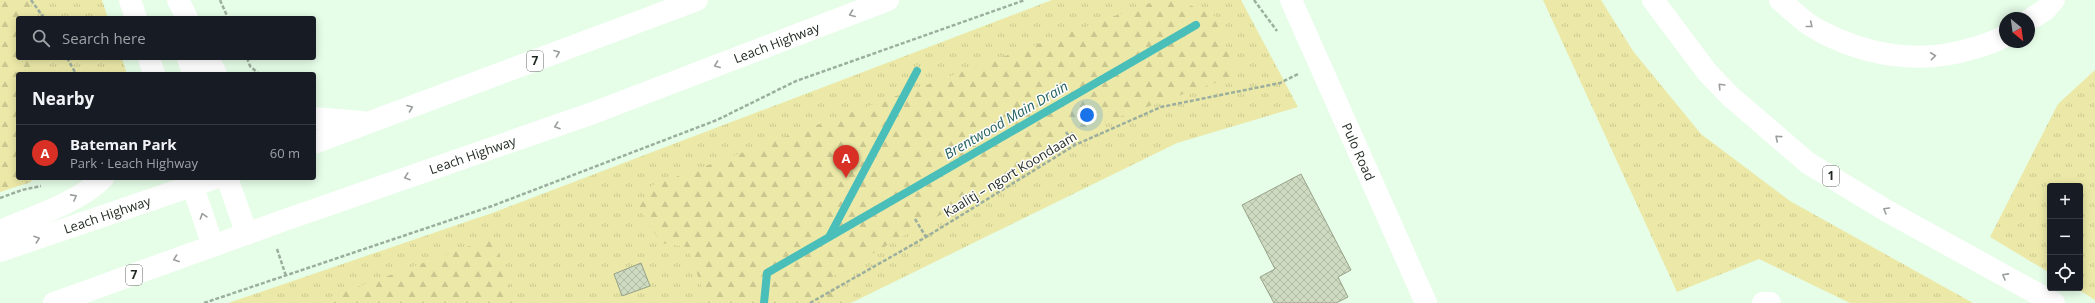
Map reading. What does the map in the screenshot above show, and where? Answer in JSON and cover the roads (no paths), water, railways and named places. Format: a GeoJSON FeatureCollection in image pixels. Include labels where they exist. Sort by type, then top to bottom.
{"type":"FeatureCollection","features":[{"type":"Feature","properties":{"kind":"main road"},"geometry":{"type":"LineString","coordinates":[[130,0],[135,16]]}},
{"type":"Feature","properties":{"kind":"main road"},"geometry":{"type":"LineString","coordinates":[[173,0],[177,16]]}},
{"type":"Feature","properties":{"kind":"main road"},"geometry":{"type":"LineString","coordinates":[[178,0],[186,16]]}},
{"type":"Feature","properties":{"kind":"main road","name":"7"},"geometry":{"type":"LineString","coordinates":[[316,142],[697,0]]}},
{"type":"Feature","properties":{"kind":"main road","name":"Leach Highway"},"geometry":{"type":"LineString","coordinates":[[54,303],[593,113],[888,0]]}},
{"type":"Feature","properties":{"kind":"main road","name":"Pulo Road"},"geometry":{"type":"LineString","coordinates":[[1291,0],[1426,303]]}},
{"type":"Feature","properties":{"kind":"main road"},"geometry":{"type":"LineString","coordinates":[[1780,0],[1817,30],[1863,50],[1913,58],[1957,53],[1999,40]]}},
{"type":"Feature","properties":{"kind":"main road"},"geometry":{"type":"LineString","coordinates":[[2035,16],[2045,10],[2054,0]]}},
{"type":"Feature","properties":{"kind":"main road","name":"1"},"geometry":{"type":"LineString","coordinates":[[1655,3],[1707,72],[1730,96],[1808,163],[1887,211],[2054,303]]}},
{"type":"Feature","properties":{"kind":"main road"},"geometry":{"type":"LineString","coordinates":[[150,60],[153,72]]}},
{"type":"Feature","properties":{"kind":"main road"},"geometry":{"type":"LineString","coordinates":[[189,60],[192,72]]}},
{"type":"Feature","properties":{"kind":"main road"},"geometry":{"type":"LineString","coordinates":[[209,60],[215,72]]}},
{"type":"Feature","properties":{"kind":"main road"},"geometry":{"type":"LineString","coordinates":[[316,118],[373,122]]}},
{"type":"Feature","properties":{"kind":"main road"},"geometry":{"type":"LineString","coordinates":[[0,231],[59,205],[94,187],[101,180]]}},
{"type":"Feature","properties":{"kind":"main road","name":"Leach Highway"},"geometry":{"type":"LineString","coordinates":[[0,251],[192,182],[204,180]]}},
{"type":"Feature","properties":{"kind":"main road"},"geometry":{"type":"LineString","coordinates":[[228,180],[247,234]]}},
{"type":"Feature","properties":{"kind":"main road"},"geometry":{"type":"LineString","coordinates":[[192,182],[213,246]]}},
{"type":"Feature","properties":{"kind":"main road"},"geometry":{"type":"LineString","coordinates":[[1763,303],[1770,303]]}},
{"type":"Feature","properties":{"kind":"waterway","name":"Brentwood Main Drain"},"geometry":{"type":"LineString","coordinates":[[764,303],[767,273],[1196,25]]}},
{"type":"Feature","properties":{"kind":"waterway"},"geometry":{"type":"LineString","coordinates":[[829,237],[917,71]]}},
{"type":"Feature","properties":{"kind":"place","name":"Bateman Park"},"geometry":{"type":"Point","coordinates":[846,178]}}]}
